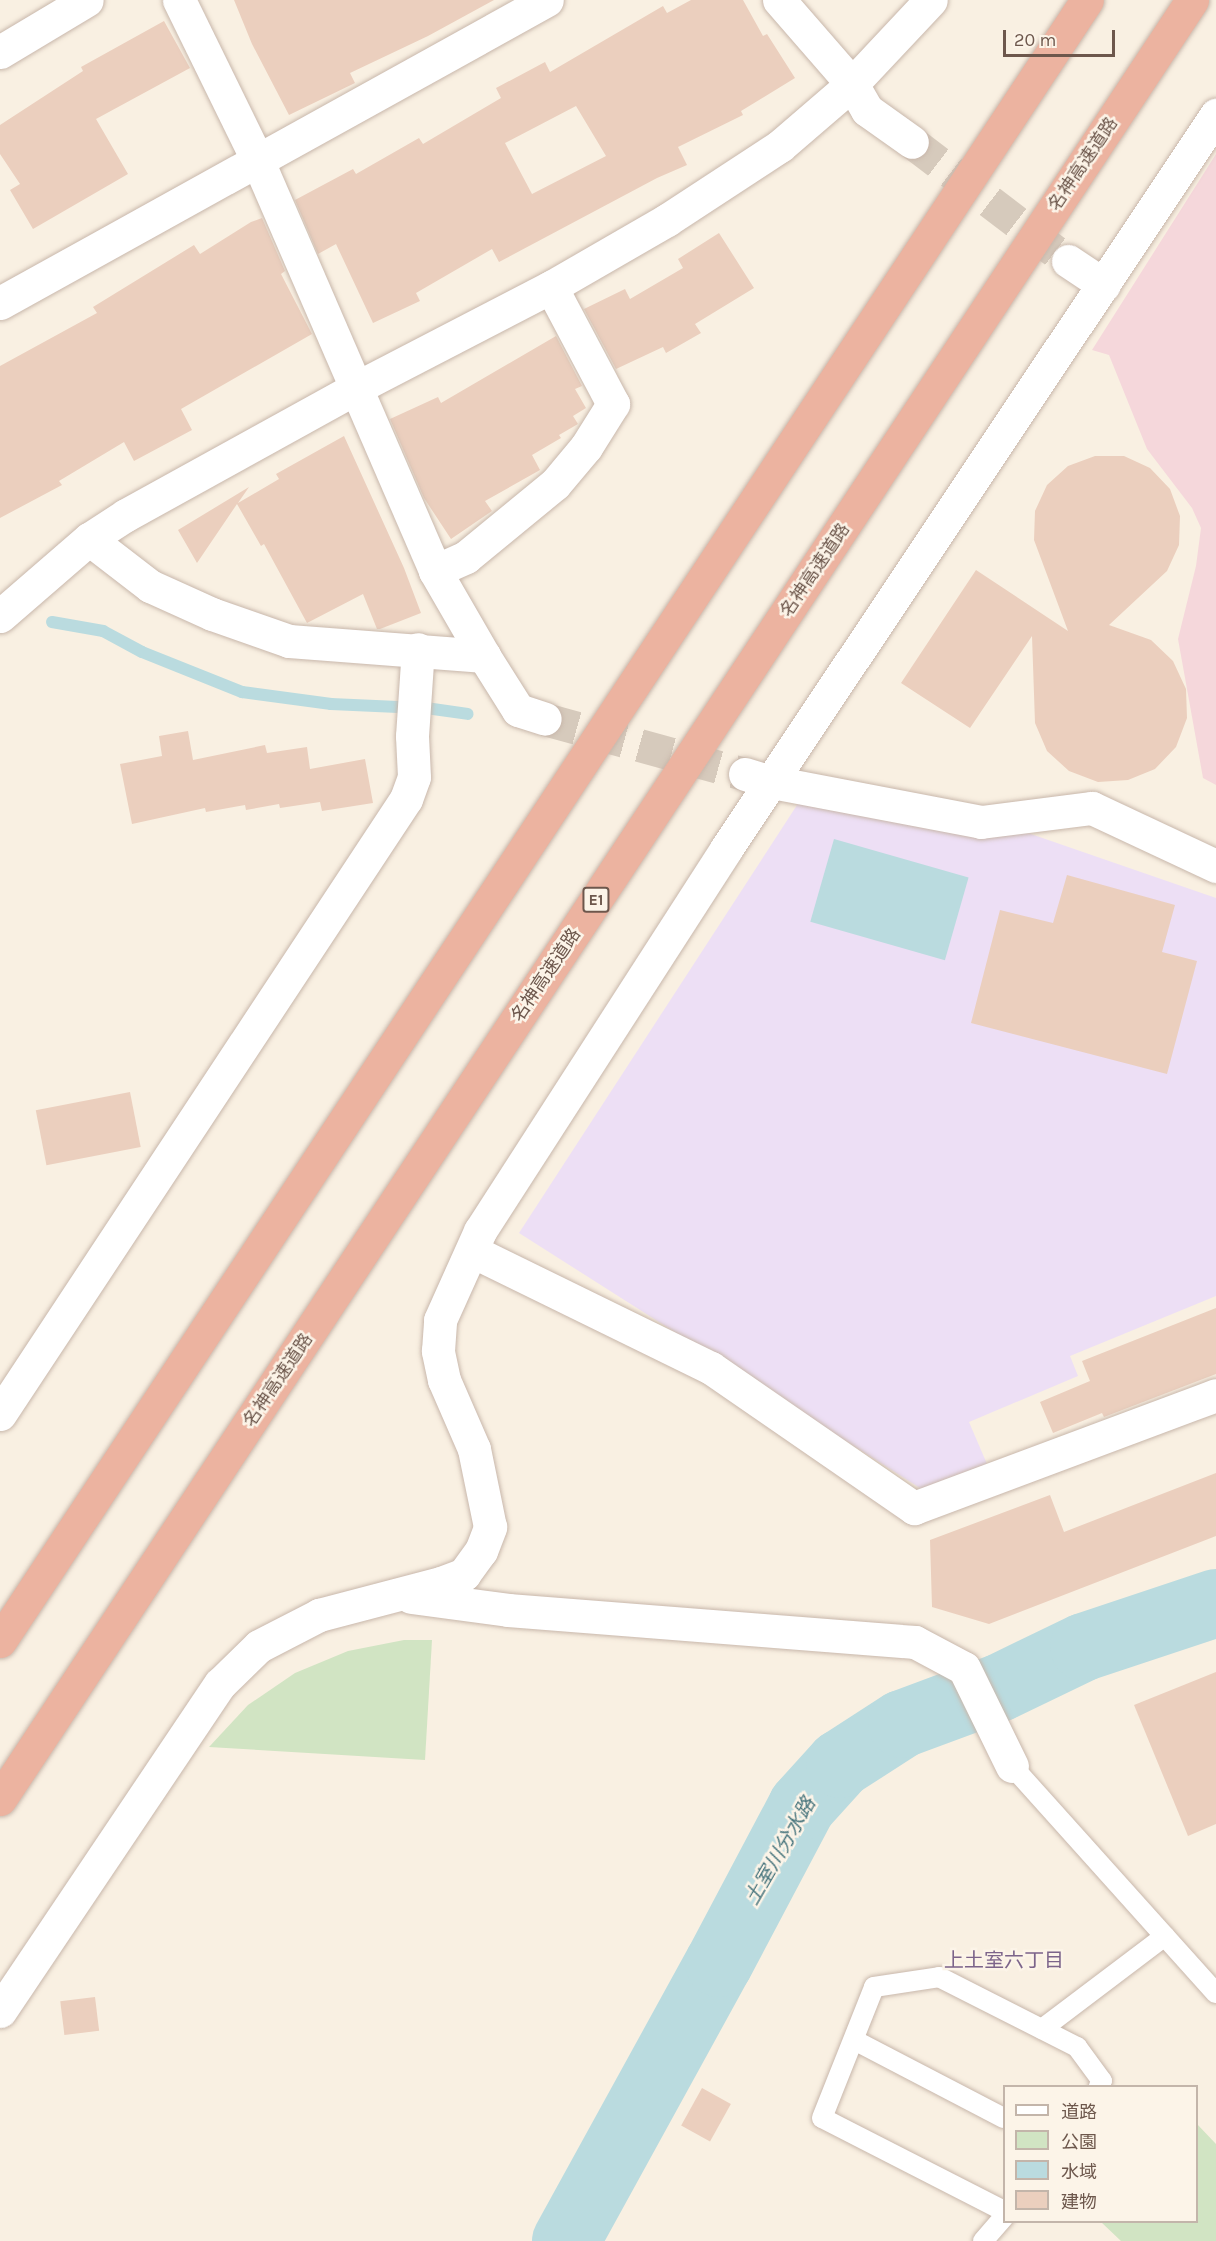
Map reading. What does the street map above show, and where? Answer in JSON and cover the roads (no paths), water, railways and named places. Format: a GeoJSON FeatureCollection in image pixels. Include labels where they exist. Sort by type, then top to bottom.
{"type":"FeatureCollection","features":[{"type":"Feature","properties":{"kind":"highway"},"geometry":{"type":"LineString","coordinates":[[0,1641],[1087,0]]}},
{"type":"Feature","properties":{"kind":"highway","name":"名神高速道路"},"geometry":{"type":"LineString","coordinates":[[0,1799],[1192,0]]}},
{"type":"Feature","properties":{"kind":"street"},"geometry":{"type":"LineString","coordinates":[[0,52],[87,0]]}},
{"type":"Feature","properties":{"kind":"street"},"geometry":{"type":"LineString","coordinates":[[179,0],[257,159],[435,571],[518,710],[545,719]]}},
{"type":"Feature","properties":{"kind":"street"},"geometry":{"type":"LineString","coordinates":[[0,303],[547,0]]}},
{"type":"Feature","properties":{"kind":"street"},"geometry":{"type":"LineString","coordinates":[[778,0],[852,84],[867,110],[912,142]]}},
{"type":"Feature","properties":{"kind":"street"},"geometry":{"type":"LineString","coordinates":[[0,616],[89,539],[126,515],[356,388],[551,287],[667,220],[780,146],[852,84],[931,0]]}},
{"type":"Feature","properties":{"kind":"street"},"geometry":{"type":"LineString","coordinates":[[0,2011],[220,1684],[259,1646],[319,1616],[397,1596],[464,1574],[482,1551],[490,1527],[474,1449],[444,1380],[438,1351],[440,1320],[480,1231],[759,778],[1104,285],[1216,115]]}},
{"type":"Feature","properties":{"kind":"street"},"geometry":{"type":"LineString","coordinates":[[1068,261],[1104,285]]}},
{"type":"Feature","properties":{"kind":"street"},"geometry":{"type":"LineString","coordinates":[[435,571],[466,557],[555,484],[586,447],[613,404],[551,287]]}},
{"type":"Feature","properties":{"kind":"street"},"geometry":{"type":"LineString","coordinates":[[89,539],[150,586],[213,614],[289,641],[418,656],[484,656]]}},
{"type":"Feature","properties":{"kind":"street"},"geometry":{"type":"LineString","coordinates":[[0,1414],[406,799],[414,777],[413,720],[418,656]]}},
{"type":"Feature","properties":{"kind":"street"},"geometry":{"type":"LineString","coordinates":[[759,778],[981,822],[1092,808],[1216,866]]}},
{"type":"Feature","properties":{"kind":"street"},"geometry":{"type":"LineString","coordinates":[[472,1251],[711,1368],[914,1508],[1216,1395]]}},
{"type":"Feature","properties":{"kind":"street"},"geometry":{"type":"LineString","coordinates":[[397,1596],[508,1610],[915,1642],[964,1668],[1012,1766]]}},
{"type":"Feature","properties":{"kind":"lane"},"geometry":{"type":"LineString","coordinates":[[1012,1766],[1216,1993]]}},
{"type":"Feature","properties":{"kind":"lane"},"geometry":{"type":"LineString","coordinates":[[1042,2029],[1165,1936]]}},
{"type":"Feature","properties":{"kind":"lane"},"geometry":{"type":"LineString","coordinates":[[1003,2210],[822,2118],[874,1987],[939,1977],[1077,2047],[1102,2081],[1100,2085]]}},
{"type":"Feature","properties":{"kind":"lane"},"geometry":{"type":"LineString","coordinates":[[854,2040],[1003,2117]]}},
{"type":"Feature","properties":{"kind":"lane"},"geometry":{"type":"LineString","coordinates":[[983,2241],[1003,2219]]}},
{"type":"Feature","properties":{"kind":"water"},"geometry":{"type":"Polygon","coordinates":[[[834,839],[969,878],[945,960],[810,922],[834,839]]]}},
{"type":"Feature","properties":{"kind":"waterway"},"geometry":{"type":"LineString","coordinates":[[52,622],[103,631],[142,652],[242,692],[331,704],[398,707]]}},
{"type":"Feature","properties":{"kind":"waterway"},"geometry":{"type":"LineString","coordinates":[[426,708],[468,714]]}},
{"type":"Feature","properties":{"kind":"waterway","name":"土室川分水路"},"geometry":{"type":"LineString","coordinates":[[566,2241],[719,1963],[802,1806],[840,1764],[902,1724],[999,1688],[1084,1647],[1216,1603]]}},
{"type":"Feature","properties":{"kind":"tunnel"},"geometry":{"type":"LineString","coordinates":[[912,142],[1068,261]]}},
{"type":"Feature","properties":{"kind":"tunnel"},"geometry":{"type":"LineString","coordinates":[[545,719],[745,774]]}},
{"type":"Feature","properties":{"kind":"district","name":"上土室六丁目"},"geometry":{"type":"Point","coordinates":[1004,1960]}}]}
